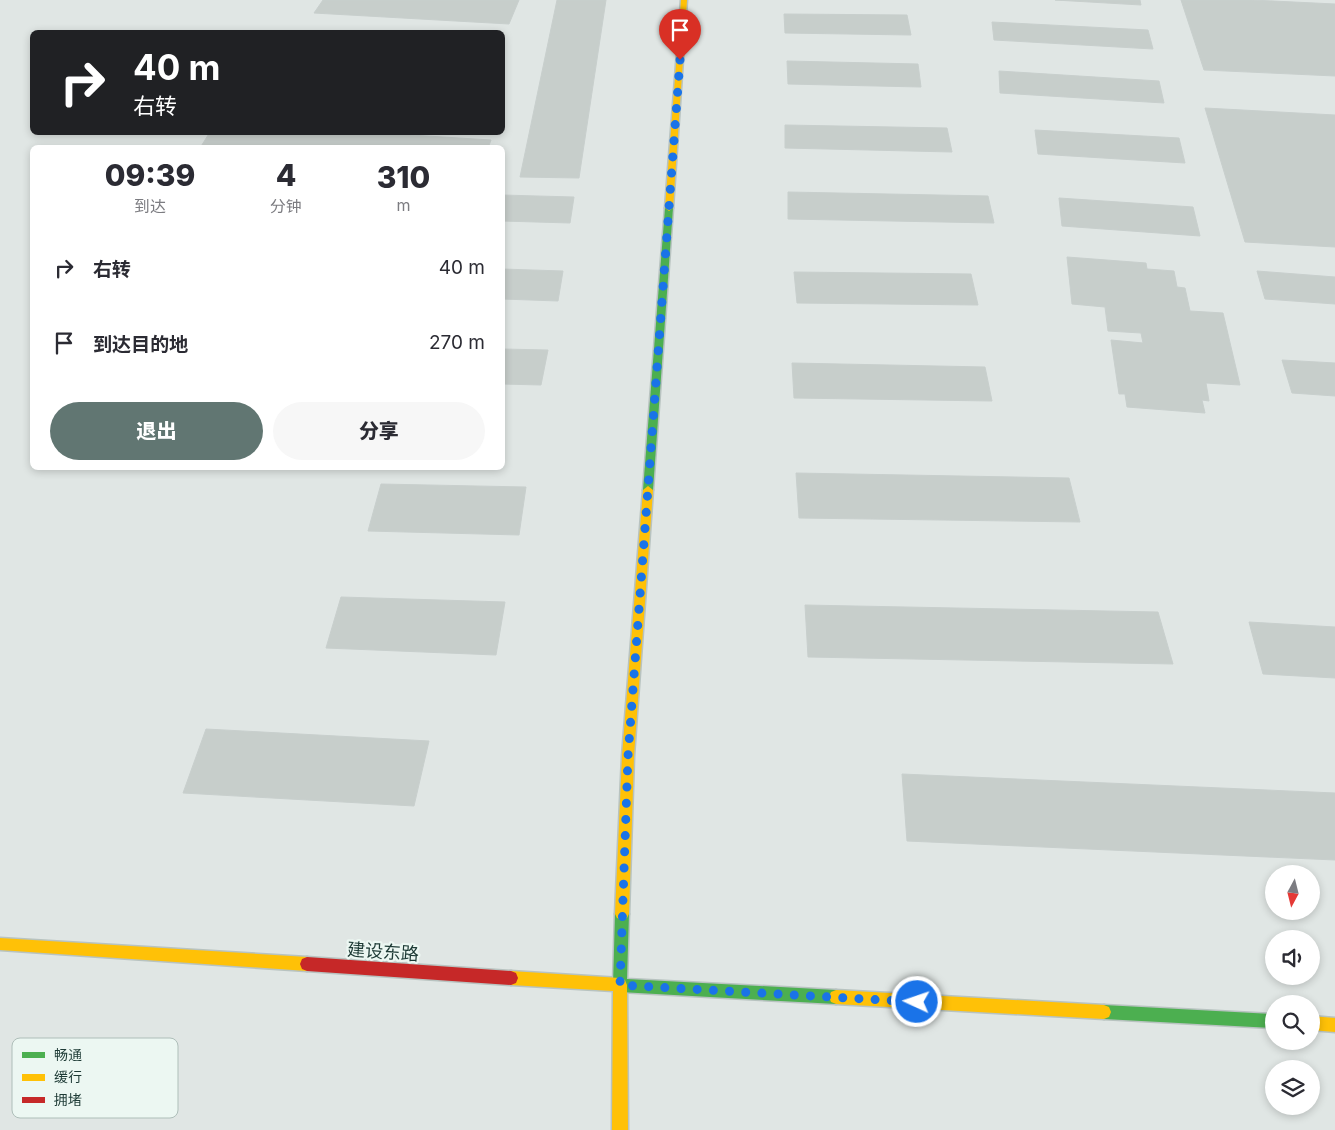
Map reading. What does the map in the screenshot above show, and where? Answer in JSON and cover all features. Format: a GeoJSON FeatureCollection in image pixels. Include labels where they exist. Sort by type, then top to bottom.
{"type":"FeatureCollection","features":[{"type":"Feature","properties":{"kind":"street"},"geometry":{"type":"LineString","coordinates":[[620,1130],[620,985],[628,756],[684,0]]}},
{"type":"Feature","properties":{"kind":"street","name":"建设东路"},"geometry":{"type":"LineString","coordinates":[[0,944],[620,985],[1265,1021]]}},
{"type":"Feature","properties":{"kind":"street"},"geometry":{"type":"LineString","coordinates":[[1320,1024],[1335,1025]]}},
{"type":"Feature","properties":{"kind":"building"},"geometry":{"type":"Polygon","coordinates":[[[323,0],[519,0],[509,24],[314,13],[323,0]]]}},
{"type":"Feature","properties":{"kind":"building"},"geometry":{"type":"Polygon","coordinates":[[[557,0],[606,0],[579,178],[520,177],[557,0]]]}},
{"type":"Feature","properties":{"kind":"building"},"geometry":{"type":"Polygon","coordinates":[[[1055,0],[1140,0],[1141,5],[1055,0]]]}},
{"type":"Feature","properties":{"kind":"building"},"geometry":{"type":"Polygon","coordinates":[[[1181,0],[1252,0],[1335,4],[1335,76],[1204,70],[1181,0]]]}},
{"type":"Feature","properties":{"kind":"building"},"geometry":{"type":"Polygon","coordinates":[[[784,14],[907,15],[911,35],[785,33],[784,14]]]}},
{"type":"Feature","properties":{"kind":"building"},"geometry":{"type":"Polygon","coordinates":[[[992,22],[1148,30],[1153,49],[994,40],[992,22]]]}},
{"type":"Feature","properties":{"kind":"building"},"geometry":{"type":"Polygon","coordinates":[[[787,61],[918,64],[921,87],[788,84],[787,61]]]}},
{"type":"Feature","properties":{"kind":"building"},"geometry":{"type":"Polygon","coordinates":[[[999,71],[1159,81],[1164,103],[1000,93],[999,71]]]}},
{"type":"Feature","properties":{"kind":"building"},"geometry":{"type":"Polygon","coordinates":[[[1205,108],[1335,115],[1335,247],[1245,242],[1205,108]]]}},
{"type":"Feature","properties":{"kind":"building"},"geometry":{"type":"Polygon","coordinates":[[[785,125],[947,128],[952,152],[785,148],[785,125]]]}},
{"type":"Feature","properties":{"kind":"building"},"geometry":{"type":"Polygon","coordinates":[[[1035,130],[1179,138],[1185,163],[1038,154],[1035,130]]]}},
{"type":"Feature","properties":{"kind":"building"},"geometry":{"type":"Polygon","coordinates":[[[208,135],[410,135],[491,140],[489,145],[202,145],[208,135]]]}},
{"type":"Feature","properties":{"kind":"building"},"geometry":{"type":"Polygon","coordinates":[[[788,192],[988,196],[994,223],[788,219],[788,192]]]}},
{"type":"Feature","properties":{"kind":"building"},"geometry":{"type":"Polygon","coordinates":[[[505,195],[574,197],[570,223],[505,221],[505,195]]]}},
{"type":"Feature","properties":{"kind":"building"},"geometry":{"type":"Polygon","coordinates":[[[1059,198],[1193,207],[1200,236],[1062,226],[1059,198]]]}},
{"type":"Feature","properties":{"kind":"building"},"geometry":{"type":"Polygon","coordinates":[[[1067,257],[1146,263],[1147,269],[1174,271],[1177,287],[1185,288],[1190,311],[1223,313],[1240,385],[1206,383],[1209,401],[1202,400],[1205,413],[1127,407],[1125,394],[1119,394],[1111,340],[1143,343],[1141,333],[1108,331],[1105,307],[1072,304],[1067,257]]]}},
{"type":"Feature","properties":{"kind":"building"},"geometry":{"type":"Polygon","coordinates":[[[505,269],[563,271],[558,301],[505,299],[505,269]]]}},
{"type":"Feature","properties":{"kind":"building"},"geometry":{"type":"Polygon","coordinates":[[[1257,271],[1335,277],[1335,304],[1265,299],[1257,271]]]}},
{"type":"Feature","properties":{"kind":"building"},"geometry":{"type":"Polygon","coordinates":[[[794,272],[971,274],[978,305],[797,303],[794,272]]]}},
{"type":"Feature","properties":{"kind":"building"},"geometry":{"type":"Polygon","coordinates":[[[505,349],[548,350],[541,385],[505,384],[505,349]]]}},
{"type":"Feature","properties":{"kind":"building"},"geometry":{"type":"Polygon","coordinates":[[[1282,360],[1335,363],[1335,396],[1292,393],[1282,360]]]}},
{"type":"Feature","properties":{"kind":"building"},"geometry":{"type":"Polygon","coordinates":[[[792,363],[985,367],[992,401],[794,398],[792,363]]]}},
{"type":"Feature","properties":{"kind":"building"},"geometry":{"type":"Polygon","coordinates":[[[796,473],[1069,478],[1080,522],[799,518],[796,473]]]}},
{"type":"Feature","properties":{"kind":"building"},"geometry":{"type":"Polygon","coordinates":[[[381,484],[526,487],[519,535],[368,531],[381,484]]]}},
{"type":"Feature","properties":{"kind":"building"},"geometry":{"type":"Polygon","coordinates":[[[341,597],[505,602],[496,655],[326,648],[341,597]]]}},
{"type":"Feature","properties":{"kind":"building"},"geometry":{"type":"Polygon","coordinates":[[[805,605],[1158,612],[1173,664],[808,657],[805,605]]]}},
{"type":"Feature","properties":{"kind":"building"},"geometry":{"type":"Polygon","coordinates":[[[1249,622],[1335,627],[1335,678],[1263,674],[1249,622]]]}},
{"type":"Feature","properties":{"kind":"building"},"geometry":{"type":"Polygon","coordinates":[[[206,729],[429,741],[414,806],[183,793],[206,729]]]}},
{"type":"Feature","properties":{"kind":"building"},"geometry":{"type":"Polygon","coordinates":[[[902,774],[1335,793],[1335,860],[907,841],[902,774]]]}},
{"type":"Feature","properties":{"kind":"traffic: fast"},"geometry":{"type":"LineString","coordinates":[[648,490],[669,208]]}},
{"type":"Feature","properties":{"kind":"traffic: fast"},"geometry":{"type":"LineString","coordinates":[[622,914],[620,985],[836,997]]}},
{"type":"Feature","properties":{"kind":"traffic: fast"},"geometry":{"type":"LineString","coordinates":[[1104,1012],[1265,1021]]}},
{"type":"Feature","properties":{"kind":"traffic: slow"},"geometry":{"type":"LineString","coordinates":[[669,208],[684,0]]}},
{"type":"Feature","properties":{"kind":"traffic: slow"},"geometry":{"type":"LineString","coordinates":[[622,914],[628,756],[648,490]]}},
{"type":"Feature","properties":{"kind":"traffic: slow"},"geometry":{"type":"LineString","coordinates":[[0,944],[307,964]]}},
{"type":"Feature","properties":{"kind":"traffic: slow"},"geometry":{"type":"LineString","coordinates":[[511,978],[620,985],[620,1130]]}},
{"type":"Feature","properties":{"kind":"traffic: slow"},"geometry":{"type":"LineString","coordinates":[[836,997],[1104,1012]]}},
{"type":"Feature","properties":{"kind":"traffic: slow"},"geometry":{"type":"LineString","coordinates":[[1320,1024],[1335,1025]]}},
{"type":"Feature","properties":{"kind":"traffic: jam"},"geometry":{"type":"LineString","coordinates":[[307,964],[511,978]]}},
{"type":"Feature","properties":{"kind":"route"},"geometry":{"type":"LineString","coordinates":[[680,60],[628,756],[620,985],[917,1002]]}}]}
